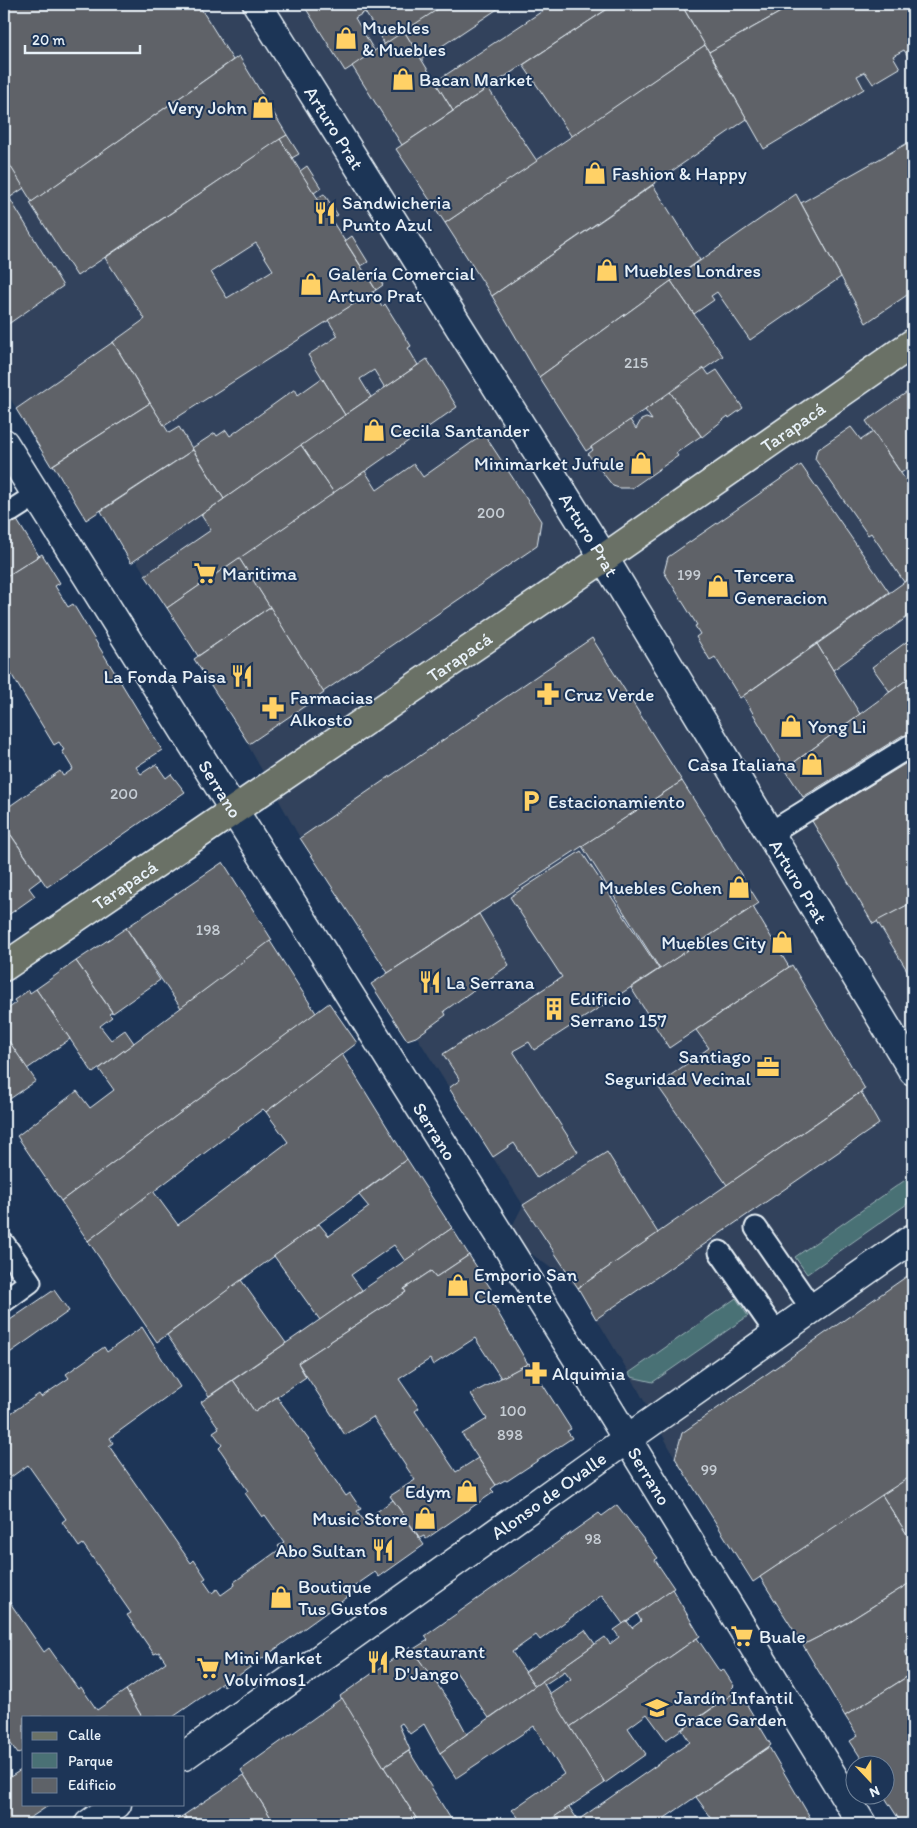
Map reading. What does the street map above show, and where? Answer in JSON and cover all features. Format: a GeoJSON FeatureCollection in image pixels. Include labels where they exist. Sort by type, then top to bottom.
{"type":"FeatureCollection","features":[{"type":"Feature","properties":{"kind":"main road","name":"Tarapacá"},"geometry":{"type":"LineString","coordinates":[[4,967],[604,558],[913,342]]}},
{"type":"Feature","properties":{"kind":"street","name":"Arturo Prat"},"geometry":{"type":"LineString","coordinates":[[256,4],[604,558],[913,1071]]}},
{"type":"Feature","properties":{"kind":"street","name":"Serrano"},"geometry":{"type":"LineString","coordinates":[[4,443],[627,1439],[862,1824]]}},
{"type":"Feature","properties":{"kind":"street","name":"Alonso de Ovalle"},"geometry":{"type":"LineString","coordinates":[[185,1755],[627,1439],[913,1238]]}},
{"type":"Feature","properties":{"kind":"lane"},"geometry":{"type":"LineString","coordinates":[[11,511],[36,495]]}},
{"type":"Feature","properties":{"kind":"lane"},"geometry":{"type":"LineString","coordinates":[[770,833],[910,746]]}},
{"type":"Feature","properties":{"kind":"lane"},"geometry":{"type":"LineString","coordinates":[[756,1228],[812,1309]]}},
{"type":"Feature","properties":{"kind":"lane"},"geometry":{"type":"LineString","coordinates":[[4,1244],[30,1282],[4,1301]]}},
{"type":"Feature","properties":{"kind":"lane"},"geometry":{"type":"LineString","coordinates":[[720,1252],[777,1334]]}},
{"type":"Feature","properties":{"kind":"shaded area"},"geometry":{"type":"Polygon","coordinates":[[[4,4],[913,4],[913,1824],[905,1824],[893,1806],[894,1756],[861,1756],[850,1741],[858,1736],[760,1577],[753,1582],[675,1458],[629,1373],[578,1288],[507,1236],[523,1205],[417,1037],[407,1040],[371,984],[388,973],[300,838],[198,656],[136,560],[131,563],[101,511],[86,520],[4,389],[4,4]]]}},
{"type":"Feature","properties":{"kind":"green space"},"geometry":{"type":"Polygon","coordinates":[[[911,1176],[913,1184],[907,1204],[807,1274],[795,1257],[911,1176]]]}},
{"type":"Feature","properties":{"kind":"green space"},"geometry":{"type":"Polygon","coordinates":[[[736,1298],[748,1316],[653,1382],[631,1377],[629,1373],[736,1298]]]}},
{"type":"Feature","properties":{"kind":"building"},"geometry":{"type":"Polygon","coordinates":[[[4,4],[198,4],[233,60],[32,202],[4,157],[4,4]]]}},
{"type":"Feature","properties":{"kind":"building","name":"Muebles & Muebles"},"geometry":{"type":"Polygon","coordinates":[[[303,4],[446,4],[385,45],[365,12],[355,18],[375,52],[345,71],[303,4]]]}},
{"type":"Feature","properties":{"kind":"building"},"geometry":{"type":"Polygon","coordinates":[[[446,4],[505,4],[421,60],[404,31],[446,4]]]}},
{"type":"Feature","properties":{"kind":"building"},"geometry":{"type":"Polygon","coordinates":[[[553,4],[615,4],[453,111],[435,82],[553,4]]]}},
{"type":"Feature","properties":{"kind":"building"},"geometry":{"type":"Polygon","coordinates":[[[615,4],[681,4],[705,45],[572,137],[523,65],[615,4]]]}},
{"type":"Feature","properties":{"kind":"building"},"geometry":{"type":"Polygon","coordinates":[[[693,4],[795,4],[709,52],[684,9],[693,4]]]}},
{"type":"Feature","properties":{"kind":"building"},"geometry":{"type":"Polygon","coordinates":[[[795,4],[810,4],[812,8],[820,4],[913,4],[913,60],[911,61],[904,50],[893,56],[900,68],[873,84],[865,72],[857,76],[864,89],[764,149],[709,52],[795,4]]]}},
{"type":"Feature","properties":{"kind":"building"},"geometry":{"type":"Polygon","coordinates":[[[404,31],[453,111],[402,145],[352,66],[404,31]]]}},
{"type":"Feature","properties":{"kind":"building","name":"Fashion & Happy"},"geometry":{"type":"Polygon","coordinates":[[[705,45],[747,119],[492,296],[445,223],[705,45]]]}},
{"type":"Feature","properties":{"kind":"building"},"geometry":{"type":"Polygon","coordinates":[[[239,56],[287,135],[77,276],[30,203],[239,56]]]}},
{"type":"Feature","properties":{"kind":"building"},"geometry":{"type":"Polygon","coordinates":[[[488,88],[537,161],[445,223],[396,149],[488,88]]]}},
{"type":"Feature","properties":{"kind":"building"},"geometry":{"type":"Polygon","coordinates":[[[287,135],[299,154],[292,158],[280,139],[287,135]]]}},
{"type":"Feature","properties":{"kind":"building","name":"Galería Comercial Arturo Prat"},"geometry":{"type":"Polygon","coordinates":[[[280,139],[376,290],[164,426],[113,342],[145,319],[105,258],[280,139]],[[256,243],[211,272],[227,298],[273,270],[256,243]]]}},
{"type":"Feature","properties":{"kind":"building"},"geometry":{"type":"Polygon","coordinates":[[[913,140],[913,291],[866,323],[801,203],[913,140]]]}},
{"type":"Feature","properties":{"kind":"building"},"geometry":{"type":"Polygon","coordinates":[[[6,159],[24,188],[9,198],[4,189],[6,159]]]}},
{"type":"Feature","properties":{"kind":"building"},"geometry":{"type":"Polygon","coordinates":[[[307,166],[321,188],[314,193],[300,171],[307,166]]]}},
{"type":"Feature","properties":{"kind":"building","name":"Muebles Londres"},"geometry":{"type":"Polygon","coordinates":[[[653,185],[700,260],[539,377],[492,296],[653,185]]]}},
{"type":"Feature","properties":{"kind":"building"},"geometry":{"type":"Polygon","coordinates":[[[4,189],[63,286],[4,327],[4,189]]]}},
{"type":"Feature","properties":{"kind":"building"},"geometry":{"type":"Polygon","coordinates":[[[324,194],[338,215],[331,219],[317,198],[324,194]]]}},
{"type":"Feature","properties":{"kind":"building"},"geometry":{"type":"Polygon","coordinates":[[[796,194],[841,277],[750,340],[717,292],[711,296],[714,300],[694,314],[671,281],[796,194]]]}},
{"type":"Feature","properties":{"kind":"building"},"geometry":{"type":"Polygon","coordinates":[[[352,236],[368,262],[361,266],[345,241],[352,236]]]}},
{"type":"Feature","properties":{"kind":"building"},"geometry":{"type":"Polygon","coordinates":[[[375,272],[383,285],[376,290],[368,277],[375,272]]]}},
{"type":"Feature","properties":{"kind":"building"},"geometry":{"type":"Polygon","coordinates":[[[671,281],[723,356],[586,451],[539,377],[671,281]]]}},
{"type":"Feature","properties":{"kind":"building"},"geometry":{"type":"Polygon","coordinates":[[[373,292],[382,307],[385,304],[411,346],[408,348],[418,365],[385,388],[374,370],[360,379],[371,397],[345,415],[308,355],[338,336],[328,320],[373,292]]]}},
{"type":"Feature","properties":{"kind":"building"},"geometry":{"type":"Polygon","coordinates":[[[113,342],[150,403],[51,466],[16,409],[113,342]]]}},
{"type":"Feature","properties":{"kind":"building","name":"Cecila Santander"},"geometry":{"type":"Polygon","coordinates":[[[427,359],[457,407],[334,493],[301,445],[427,359]]]}},
{"type":"Feature","properties":{"kind":"building"},"geometry":{"type":"Polygon","coordinates":[[[704,368],[709,375],[717,370],[743,408],[729,418],[728,416],[702,437],[670,392],[704,368]]]}},
{"type":"Feature","properties":{"kind":"building"},"geometry":{"type":"Polygon","coordinates":[[[322,378],[345,415],[224,499],[192,448],[215,433],[217,436],[226,430],[230,436],[295,389],[298,395],[322,378]]]}},
{"type":"Feature","properties":{"kind":"building"},"geometry":{"type":"Polygon","coordinates":[[[913,388],[913,465],[901,473],[866,421],[913,388]]]}},
{"type":"Feature","properties":{"kind":"building"},"geometry":{"type":"Polygon","coordinates":[[[670,392],[701,436],[676,453],[678,456],[632,488],[613,486],[588,454],[593,450],[591,447],[630,420],[636,429],[641,420],[646,418],[652,420],[645,410],[670,392]]]}},
{"type":"Feature","properties":{"kind":"building"},"geometry":{"type":"Polygon","coordinates":[[[150,403],[169,433],[179,427],[193,450],[86,520],[53,465],[150,403]]]}},
{"type":"Feature","properties":{"kind":"building"},"geometry":{"type":"Polygon","coordinates":[[[851,427],[861,440],[873,432],[913,491],[913,576],[904,582],[871,533],[868,535],[815,459],[817,450],[851,427]]]}},
{"type":"Feature","properties":{"kind":"building"},"geometry":{"type":"Polygon","coordinates":[[[484,434],[541,521],[537,546],[323,692],[239,558],[365,471],[377,490],[414,464],[423,477],[484,434]]]}},
{"type":"Feature","properties":{"kind":"building"},"geometry":{"type":"Polygon","coordinates":[[[301,445],[334,493],[167,608],[145,575],[211,530],[201,515],[301,445]]]}},
{"type":"Feature","properties":{"kind":"building"},"geometry":{"type":"Polygon","coordinates":[[[193,450],[224,499],[131,563],[101,511],[193,450]]]}},
{"type":"Feature","properties":{"kind":"building"},"geometry":{"type":"Polygon","coordinates":[[[801,465],[889,592],[740,698],[715,657],[710,660],[696,637],[700,634],[695,626],[697,625],[664,572],[668,557],[801,465]]]}},
{"type":"Feature","properties":{"kind":"building"},"geometry":{"type":"Polygon","coordinates":[[[4,499],[39,556],[4,578],[4,499]]]}},
{"type":"Feature","properties":{"kind":"building"},"geometry":{"type":"Polygon","coordinates":[[[42,554],[60,583],[55,586],[68,607],[73,604],[162,750],[136,767],[141,774],[156,764],[166,778],[171,774],[185,792],[47,887],[4,825],[4,810],[60,771],[63,776],[73,769],[59,742],[54,745],[4,662],[4,578],[42,554]]]}},
{"type":"Feature","properties":{"kind":"building"},"geometry":{"type":"Polygon","coordinates":[[[239,558],[270,607],[198,656],[167,608],[239,558]]]}},
{"type":"Feature","properties":{"kind":"building"},"geometry":{"type":"Polygon","coordinates":[[[913,576],[913,613],[833,670],[817,644],[913,576]]]}},
{"type":"Feature","properties":{"kind":"building"},"geometry":{"type":"Polygon","coordinates":[[[270,607],[324,693],[249,744],[194,659],[270,607]]]}},
{"type":"Feature","properties":{"kind":"building"},"geometry":{"type":"Polygon","coordinates":[[[913,637],[913,675],[890,692],[872,667],[913,637]]]}},
{"type":"Feature","properties":{"kind":"building"},"geometry":{"type":"Polygon","coordinates":[[[592,638],[682,781],[388,973],[300,838],[592,638]]]}},
{"type":"Feature","properties":{"kind":"building"},"geometry":{"type":"Polygon","coordinates":[[[817,644],[860,714],[785,769],[743,696],[817,644]]]}},
{"type":"Feature","properties":{"kind":"building"},"geometry":{"type":"Polygon","coordinates":[[[913,675],[913,750],[903,735],[803,797],[785,769],[913,675]]]}},
{"type":"Feature","properties":{"kind":"building"},"geometry":{"type":"Polygon","coordinates":[[[913,759],[913,902],[873,924],[812,821],[913,759]]]}},
{"type":"Feature","properties":{"kind":"building"},"geometry":{"type":"Polygon","coordinates":[[[682,781],[759,903],[660,969],[582,846],[682,781]]]}},
{"type":"Feature","properties":{"kind":"building"},"geometry":{"type":"Polygon","coordinates":[[[4,825],[41,879],[29,888],[35,896],[4,918],[4,825]]]}},
{"type":"Feature","properties":{"kind":"building","name":"Edificio Serrano 157"},"geometry":{"type":"Polygon","coordinates":[[[581,851],[659,969],[534,1050],[529,1042],[513,1051],[578,1152],[537,1178],[514,1143],[493,1157],[449,1088],[460,1080],[443,1054],[562,977],[510,897],[581,851]]]}},
{"type":"Feature","properties":{"kind":"building"},"geometry":{"type":"Polygon","coordinates":[[[223,862],[272,940],[181,1008],[126,928],[223,862]]]}},
{"type":"Feature","properties":{"kind":"building"},"geometry":{"type":"Polygon","coordinates":[[[913,902],[913,980],[877,921],[913,902]]]}},
{"type":"Feature","properties":{"kind":"building"},"geometry":{"type":"Polygon","coordinates":[[[753,907],[789,967],[669,1048],[631,988],[753,907]]]}},
{"type":"Feature","properties":{"kind":"building"},"geometry":{"type":"Polygon","coordinates":[[[479,914],[509,965],[444,1011],[446,1015],[416,1037],[407,1040],[371,984],[479,914]]]}},
{"type":"Feature","properties":{"kind":"building"},"geometry":{"type":"Polygon","coordinates":[[[126,928],[160,980],[113,1013],[76,961],[126,928]]]}},
{"type":"Feature","properties":{"kind":"building"},"geometry":{"type":"Polygon","coordinates":[[[270,941],[316,1013],[61,1201],[17,1136],[77,1091],[90,1108],[114,1090],[99,1069],[270,941]]]}},
{"type":"Feature","properties":{"kind":"building"},"geometry":{"type":"Polygon","coordinates":[[[76,961],[112,1012],[109,1014],[112,1017],[100,1026],[111,1040],[125,1030],[134,1043],[93,1073],[36,989],[76,961]]]}},
{"type":"Feature","properties":{"kind":"building","name":"Santiago Seguridad Vecinal"},"geometry":{"type":"Polygon","coordinates":[[[792,965],[865,1089],[727,1185],[657,1085],[709,1048],[696,1030],[792,965]]]}},
{"type":"Feature","properties":{"kind":"building"},"geometry":{"type":"Polygon","coordinates":[[[36,989],[70,1039],[27,1069],[4,1034],[4,1012],[16,1003],[14,1000],[29,990],[30,993],[36,989]]]}},
{"type":"Feature","properties":{"kind":"building"},"geometry":{"type":"Polygon","coordinates":[[[329,1003],[357,1043],[266,1112],[263,1109],[88,1241],[61,1201],[329,1003]]]}},
{"type":"Feature","properties":{"kind":"building"},"geometry":{"type":"Polygon","coordinates":[[[4,1034],[36,1081],[4,1103],[4,1034]]]}},
{"type":"Feature","properties":{"kind":"building"},"geometry":{"type":"Polygon","coordinates":[[[342,1054],[407,1159],[157,1342],[88,1241],[153,1191],[178,1225],[288,1142],[266,1112],[342,1054]]]}},
{"type":"Feature","properties":{"kind":"building"},"geometry":{"type":"Polygon","coordinates":[[[861,1092],[879,1124],[596,1319],[578,1288],[861,1092]]]}},
{"type":"Feature","properties":{"kind":"building"},"geometry":{"type":"Polygon","coordinates":[[[607,1152],[658,1233],[578,1288],[523,1205],[607,1152]]]}},
{"type":"Feature","properties":{"kind":"building"},"geometry":{"type":"Polygon","coordinates":[[[407,1159],[452,1228],[405,1261],[394,1245],[351,1275],[362,1290],[320,1320],[274,1256],[319,1224],[329,1236],[369,1207],[359,1195],[407,1159]]]}},
{"type":"Feature","properties":{"kind":"building"},"geometry":{"type":"Polygon","coordinates":[[[452,1228],[469,1255],[436,1277],[431,1271],[404,1289],[406,1292],[298,1363],[306,1377],[255,1412],[233,1380],[452,1228]]]}},
{"type":"Feature","properties":{"kind":"building"},"geometry":{"type":"Polygon","coordinates":[[[469,1255],[491,1289],[486,1292],[528,1364],[501,1378],[475,1338],[433,1365],[430,1359],[399,1379],[419,1408],[415,1411],[456,1472],[478,1458],[496,1485],[491,1489],[494,1492],[426,1539],[424,1536],[420,1538],[390,1496],[415,1480],[373,1417],[345,1435],[298,1363],[406,1292],[404,1289],[431,1271],[436,1277],[469,1255]]]}},
{"type":"Feature","properties":{"kind":"building"},"geometry":{"type":"Polygon","coordinates":[[[913,1272],[913,1475],[753,1582],[675,1458],[682,1433],[913,1272]]]}},
{"type":"Feature","properties":{"kind":"building"},"geometry":{"type":"Polygon","coordinates":[[[241,1280],[286,1343],[209,1396],[167,1335],[241,1280]]]}},
{"type":"Feature","properties":{"kind":"building"},"geometry":{"type":"Polygon","coordinates":[[[54,1290],[69,1311],[4,1357],[4,1324],[54,1290]]]}},
{"type":"Feature","properties":{"kind":"building"},"geometry":{"type":"Polygon","coordinates":[[[142,1327],[180,1387],[110,1438],[113,1443],[109,1446],[191,1563],[194,1560],[206,1578],[203,1580],[212,1593],[217,1589],[221,1595],[235,1585],[234,1582],[280,1549],[278,1546],[284,1542],[265,1515],[262,1517],[245,1493],[248,1491],[219,1448],[222,1445],[213,1432],[219,1428],[201,1402],[233,1380],[255,1412],[277,1397],[317,1451],[346,1496],[350,1493],[361,1509],[357,1511],[364,1521],[393,1500],[424,1545],[379,1577],[375,1572],[349,1590],[352,1594],[224,1686],[222,1683],[174,1716],[141,1716],[126,1690],[166,1662],[159,1652],[154,1654],[127,1615],[131,1613],[83,1544],[79,1547],[62,1522],[66,1519],[28,1465],[4,1482],[4,1423],[10,1418],[8,1415],[39,1394],[41,1397],[69,1378],[66,1374],[104,1347],[107,1352],[142,1327]]]}},
{"type":"Feature","properties":{"kind":"building"},"geometry":{"type":"Polygon","coordinates":[[[529,1363],[571,1429],[567,1431],[572,1438],[507,1481],[505,1480],[496,1485],[462,1434],[487,1419],[471,1394],[529,1363]]]}},
{"type":"Feature","properties":{"kind":"building"},"geometry":{"type":"Polygon","coordinates":[[[913,1475],[913,1544],[882,1495],[913,1475]]]}},
{"type":"Feature","properties":{"kind":"building"},"geometry":{"type":"Polygon","coordinates":[[[882,1495],[913,1544],[913,1581],[846,1623],[803,1645],[760,1577],[882,1495]]]}},
{"type":"Feature","properties":{"kind":"building"},"geometry":{"type":"Polygon","coordinates":[[[617,1505],[658,1558],[655,1560],[674,1588],[623,1624],[602,1595],[540,1640],[536,1635],[512,1652],[535,1686],[489,1718],[456,1672],[437,1685],[412,1650],[428,1640],[425,1636],[599,1513],[602,1516],[617,1505]]]}},
{"type":"Feature","properties":{"kind":"building"},"geometry":{"type":"Polygon","coordinates":[[[913,1581],[913,1647],[905,1652],[913,1665],[913,1673],[845,1716],[803,1645],[846,1623],[913,1581]]]}},
{"type":"Feature","properties":{"kind":"building"},"geometry":{"type":"Polygon","coordinates":[[[672,1589],[700,1636],[570,1727],[549,1694],[571,1679],[565,1671],[544,1685],[542,1681],[605,1637],[610,1644],[619,1637],[614,1630],[627,1621],[632,1628],[641,1621],[637,1614],[672,1589]]]}},
{"type":"Feature","properties":{"kind":"building"},"geometry":{"type":"Polygon","coordinates":[[[4,1594],[44,1652],[49,1648],[78,1689],[81,1687],[97,1710],[126,1690],[141,1716],[22,1716],[22,1751],[18,1754],[4,1734],[4,1594]]]}},
{"type":"Feature","properties":{"kind":"building"},"geometry":{"type":"Polygon","coordinates":[[[585,1630],[595,1644],[535,1686],[525,1672],[585,1630]]]}},
{"type":"Feature","properties":{"kind":"building"},"geometry":{"type":"Polygon","coordinates":[[[697,1638],[720,1672],[723,1669],[734,1686],[731,1689],[734,1693],[666,1740],[647,1714],[628,1728],[646,1754],[605,1783],[570,1727],[697,1638]]]}},
{"type":"Feature","properties":{"kind":"building"},"geometry":{"type":"Polygon","coordinates":[[[410,1647],[449,1701],[467,1734],[440,1753],[424,1724],[410,1734],[402,1723],[399,1725],[410,1750],[384,1767],[340,1696],[410,1647]]]}},
{"type":"Feature","properties":{"kind":"building"},"geometry":{"type":"Polygon","coordinates":[[[913,1673],[913,1824],[902,1824],[890,1806],[894,1806],[894,1756],[860,1756],[850,1741],[858,1736],[845,1716],[913,1673]]]}},
{"type":"Feature","properties":{"kind":"building"},"geometry":{"type":"Polygon","coordinates":[[[542,1681],[605,1783],[544,1824],[508,1824],[518,1817],[512,1810],[564,1774],[534,1726],[456,1778],[440,1753],[542,1681]]]}},
{"type":"Feature","properties":{"kind":"building"},"geometry":{"type":"Polygon","coordinates":[[[738,1690],[771,1745],[656,1824],[544,1824],[569,1807],[578,1820],[690,1742],[682,1730],[738,1690]]]}},
{"type":"Feature","properties":{"kind":"building"},"geometry":{"type":"Polygon","coordinates":[[[342,1698],[420,1824],[275,1824],[244,1775],[241,1770],[342,1698]]]}},
{"type":"Feature","properties":{"kind":"building"},"geometry":{"type":"Polygon","coordinates":[[[769,1747],[814,1824],[716,1824],[696,1797],[769,1747]]]}},
{"type":"Feature","properties":{"kind":"building"},"geometry":{"type":"Polygon","coordinates":[[[409,1751],[454,1824],[420,1824],[384,1767],[409,1751]]]}},
{"type":"Feature","properties":{"kind":"building"},"geometry":{"type":"Polygon","coordinates":[[[22,1769],[22,1806],[48,1806],[24,1822],[26,1824],[4,1824],[4,1781],[22,1769]]]}},
{"type":"Feature","properties":{"kind":"building"},"geometry":{"type":"Polygon","coordinates":[[[244,1775],[275,1824],[190,1824],[184,1815],[244,1775]]]}},
{"type":"Feature","properties":{"kind":"building"},"geometry":{"type":"Polygon","coordinates":[[[184,1815],[190,1824],[171,1824],[184,1815]]]}},
{"type":"Feature","properties":{"kind":"place","name":"Muebles & Muebles"},"geometry":{"type":"Point","coordinates":[346,38]}},
{"type":"Feature","properties":{"kind":"place","name":"Bacan Market"},"geometry":{"type":"Point","coordinates":[403,79]}},
{"type":"Feature","properties":{"kind":"place","name":"Very John"},"geometry":{"type":"Point","coordinates":[263,107]}},
{"type":"Feature","properties":{"kind":"place","name":"Fashion & Happy"},"geometry":{"type":"Point","coordinates":[595,173]}},
{"type":"Feature","properties":{"kind":"place","name":"Sandwicheria Punto Azul"},"geometry":{"type":"Point","coordinates":[325,213]}},
{"type":"Feature","properties":{"kind":"place","name":"Muebles Londres"},"geometry":{"type":"Point","coordinates":[607,270]}},
{"type":"Feature","properties":{"kind":"place","name":"Galería Comercial Arturo Prat"},"geometry":{"type":"Point","coordinates":[311,284]}},
{"type":"Feature","properties":{"kind":"place","name":"Cecila Santander"},"geometry":{"type":"Point","coordinates":[374,430]}},
{"type":"Feature","properties":{"kind":"place","name":"Minimarket Jufule"},"geometry":{"type":"Point","coordinates":[641,463]}},
{"type":"Feature","properties":{"kind":"place","name":"Maritima"},"geometry":{"type":"Point","coordinates":[205,573]}},
{"type":"Feature","properties":{"kind":"place","name":"Tercera Generacion"},"geometry":{"type":"Point","coordinates":[718,586]}},
{"type":"Feature","properties":{"kind":"place","name":"La Fonda Paisa"},"geometry":{"type":"Point","coordinates":[242,676]}},
{"type":"Feature","properties":{"kind":"place","name":"Cruz Verde"},"geometry":{"type":"Point","coordinates":[548,694]}},
{"type":"Feature","properties":{"kind":"place","name":"Farmacias Alkosto"},"geometry":{"type":"Point","coordinates":[273,708]}},
{"type":"Feature","properties":{"kind":"place","name":"Yong Li"},"geometry":{"type":"Point","coordinates":[791,726]}},
{"type":"Feature","properties":{"kind":"place","name":"Casa Italiana"},"geometry":{"type":"Point","coordinates":[812,764]}},
{"type":"Feature","properties":{"kind":"place","name":"Estacionamiento"},"geometry":{"type":"Point","coordinates":[531,801]}},
{"type":"Feature","properties":{"kind":"place","name":"Muebles Cohen"},"geometry":{"type":"Point","coordinates":[739,887]}},
{"type":"Feature","properties":{"kind":"place","name":"Muebles City"},"geometry":{"type":"Point","coordinates":[782,942]}},
{"type":"Feature","properties":{"kind":"place","name":"La Serrana"},"geometry":{"type":"Point","coordinates":[430,982]}},
{"type":"Feature","properties":{"kind":"place","name":"Edificio Serrano 157"},"geometry":{"type":"Point","coordinates":[554,1009]}},
{"type":"Feature","properties":{"kind":"place","name":"Santiago Seguridad Vecinal"},"geometry":{"type":"Point","coordinates":[768,1067]}},
{"type":"Feature","properties":{"kind":"place","name":"Emporio San Clemente"},"geometry":{"type":"Point","coordinates":[458,1285]}},
{"type":"Feature","properties":{"kind":"place","name":"Alquimia"},"geometry":{"type":"Point","coordinates":[536,1373]}},
{"type":"Feature","properties":{"kind":"place","name":"Edym"},"geometry":{"type":"Point","coordinates":[467,1491]}},
{"type":"Feature","properties":{"kind":"place","name":"Music Store"},"geometry":{"type":"Point","coordinates":[425,1518]}},
{"type":"Feature","properties":{"kind":"place","name":"Abo Sultan"},"geometry":{"type":"Point","coordinates":[383,1550]}},
{"type":"Feature","properties":{"kind":"place","name":"Boutique Tus Gustos"},"geometry":{"type":"Point","coordinates":[281,1597]}},
{"type":"Feature","properties":{"kind":"place","name":"Buale"},"geometry":{"type":"Point","coordinates":[742,1636]}},
{"type":"Feature","properties":{"kind":"place","name":"Restaurant D'Jango"},"geometry":{"type":"Point","coordinates":[378,1662]}},
{"type":"Feature","properties":{"kind":"place","name":"Mini Market Volvimos1"},"geometry":{"type":"Point","coordinates":[208,1668]}},
{"type":"Feature","properties":{"kind":"place","name":"Jardín Infantil Grace Garden"},"geometry":{"type":"Point","coordinates":[657,1708]}}]}
